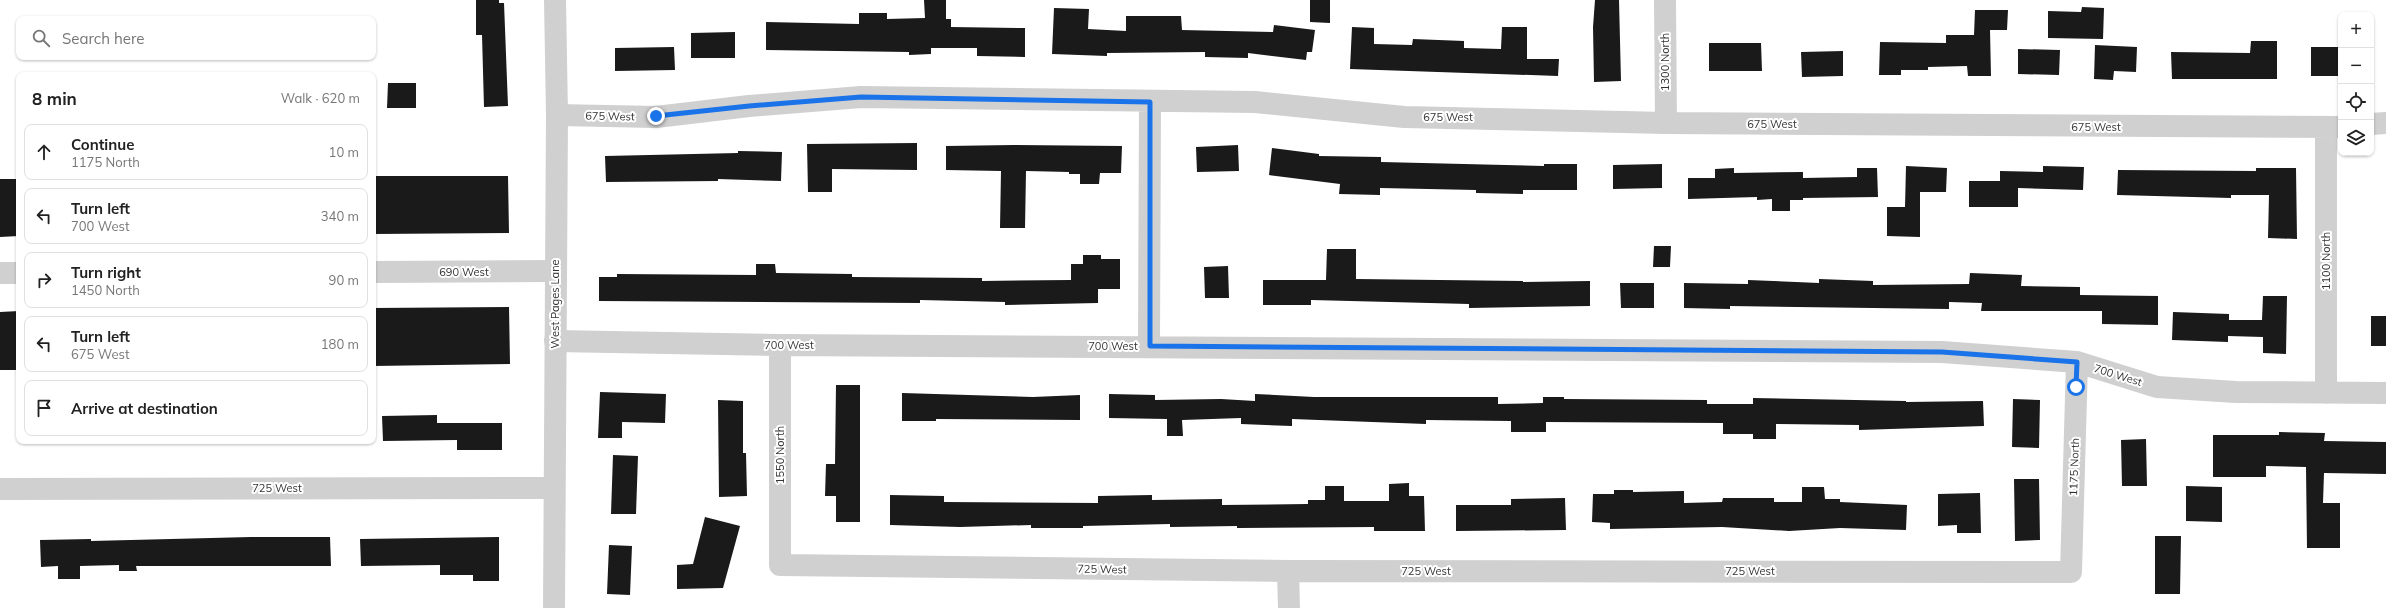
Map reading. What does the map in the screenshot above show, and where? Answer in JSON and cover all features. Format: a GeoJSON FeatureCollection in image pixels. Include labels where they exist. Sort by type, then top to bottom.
{"type":"FeatureCollection","features":[{"type":"Feature","properties":{"kind":"street","name":"West Pages Lane"},"geometry":{"type":"LineString","coordinates":[[554,608],[554,271],[557,115],[555,0]]}},
{"type":"Feature","properties":{"kind":"street","name":"1300 North"},"geometry":{"type":"LineString","coordinates":[[1665,0],[1666,123]]}},
{"type":"Feature","properties":{"kind":"street","name":"675 West"},"geometry":{"type":"LineString","coordinates":[[557,115],[656,116],[749,106],[861,97],[1150,102],[1255,102],[1404,117],[1666,123],[2334,128]]}},
{"type":"Feature","properties":{"kind":"street"},"geometry":{"type":"LineString","coordinates":[[1150,102],[1150,346]]}},
{"type":"Feature","properties":{"kind":"street"},"geometry":{"type":"LineString","coordinates":[[2374,124],[2386,123]]}},
{"type":"Feature","properties":{"kind":"street","name":"1100 North"},"geometry":{"type":"LineString","coordinates":[[2326,393],[2334,128]]}},
{"type":"Feature","properties":{"kind":"street","name":"690 West"},"geometry":{"type":"LineString","coordinates":[[376,272],[554,271]]}},
{"type":"Feature","properties":{"kind":"street"},"geometry":{"type":"LineString","coordinates":[[0,273],[16,273]]}},
{"type":"Feature","properties":{"kind":"street","name":"700 West"},"geometry":{"type":"LineString","coordinates":[[555,341],[780,346],[1150,346],[1942,352],[2077,362],[2157,387],[2236,392],[2386,393]]}},
{"type":"Feature","properties":{"kind":"street","name":"1550 North"},"geometry":{"type":"LineString","coordinates":[[780,346],[780,565]]}},
{"type":"Feature","properties":{"kind":"street","name":"1175 North"},"geometry":{"type":"LineString","coordinates":[[2071,572],[2077,362]]}},
{"type":"Feature","properties":{"kind":"street","name":"725 West"},"geometry":{"type":"LineString","coordinates":[[0,489],[554,488]]}},
{"type":"Feature","properties":{"kind":"street","name":"725 West"},"geometry":{"type":"LineString","coordinates":[[780,565],[1288,571],[2071,572]]}},
{"type":"Feature","properties":{"kind":"street"},"geometry":{"type":"LineString","coordinates":[[1288,571],[1290,608]]}},
{"type":"Feature","properties":{"kind":"building"},"geometry":{"type":"Polygon","coordinates":[[[476,0],[499,0],[499,3],[504,3],[508,106],[484,107],[482,35],[476,35],[476,0]]]}},
{"type":"Feature","properties":{"kind":"building"},"geometry":{"type":"Polygon","coordinates":[[[924,0],[946,0],[946,19],[951,19],[951,27],[1025,28],[1025,57],[977,56],[977,48],[931,48],[931,54],[909,55],[909,52],[766,50],[766,22],[859,24],[859,13],[887,13],[887,19],[925,18],[924,0]]]}},
{"type":"Feature","properties":{"kind":"building"},"geometry":{"type":"Polygon","coordinates":[[[1310,0],[1330,0],[1330,23],[1310,22],[1310,0]]]}},
{"type":"Feature","properties":{"kind":"building"},"geometry":{"type":"Polygon","coordinates":[[[1595,0],[1619,0],[1621,81],[1594,82],[1593,27],[1595,0]]]}},
{"type":"Feature","properties":{"kind":"building"},"geometry":{"type":"Polygon","coordinates":[[[2082,7],[2104,8],[2103,39],[2048,38],[2048,11],[2081,12],[2082,7]]]}},
{"type":"Feature","properties":{"kind":"building"},"geometry":{"type":"Polygon","coordinates":[[[1054,8],[1089,9],[1088,29],[1126,31],[1126,16],[1181,16],[1182,30],[1273,32],[1274,25],[1315,30],[1312,52],[1307,52],[1306,60],[1248,53],[1248,58],[1205,57],[1205,52],[1107,53],[1107,56],[1052,54],[1054,8]]]}},
{"type":"Feature","properties":{"kind":"building"},"geometry":{"type":"Polygon","coordinates":[[[1975,10],[2008,10],[2007,30],[1990,30],[1991,76],[1968,76],[1967,66],[1928,67],[1928,70],[1901,70],[1901,75],[1879,75],[1880,42],[1946,43],[1946,35],[1974,35],[1975,10]]]}},
{"type":"Feature","properties":{"kind":"building"},"geometry":{"type":"Polygon","coordinates":[[[1352,27],[1374,28],[1374,44],[1412,45],[1413,39],[1464,41],[1464,48],[1501,49],[1502,27],[1527,27],[1527,59],[1559,59],[1558,76],[1350,69],[1352,27]]]}},
{"type":"Feature","properties":{"kind":"building"},"geometry":{"type":"Polygon","coordinates":[[[735,32],[735,58],[691,58],[691,33],[735,32]]]}},
{"type":"Feature","properties":{"kind":"building"},"geometry":{"type":"Polygon","coordinates":[[[2251,41],[2277,41],[2277,79],[2172,79],[2171,52],[2250,53],[2251,41]]]}},
{"type":"Feature","properties":{"kind":"building"},"geometry":{"type":"Polygon","coordinates":[[[1709,43],[1761,43],[1762,71],[1709,71],[1709,43]]]}},
{"type":"Feature","properties":{"kind":"building"},"geometry":{"type":"Polygon","coordinates":[[[2095,45],[2137,47],[2136,72],[2114,71],[2113,80],[2094,79],[2095,45]]]}},
{"type":"Feature","properties":{"kind":"building"},"geometry":{"type":"Polygon","coordinates":[[[674,47],[675,70],[615,71],[615,48],[674,47]]]}},
{"type":"Feature","properties":{"kind":"building"},"geometry":{"type":"Polygon","coordinates":[[[2311,47],[2338,47],[2338,76],[2311,76],[2311,47]]]}},
{"type":"Feature","properties":{"kind":"building"},"geometry":{"type":"Polygon","coordinates":[[[2018,49],[2060,50],[2059,75],[2018,74],[2018,49]]]}},
{"type":"Feature","properties":{"kind":"building"},"geometry":{"type":"Polygon","coordinates":[[[1843,51],[1843,76],[1802,77],[1801,52],[1843,51]]]}},
{"type":"Feature","properties":{"kind":"building"},"geometry":{"type":"Polygon","coordinates":[[[388,83],[416,83],[416,108],[387,108],[388,83]]]}},
{"type":"Feature","properties":{"kind":"building"},"geometry":{"type":"Polygon","coordinates":[[[917,143],[917,170],[832,169],[832,192],[808,192],[807,144],[917,143]]]}},
{"type":"Feature","properties":{"kind":"building"},"geometry":{"type":"Polygon","coordinates":[[[1238,145],[1239,171],[1197,172],[1196,147],[1238,145]]]}},
{"type":"Feature","properties":{"kind":"building"},"geometry":{"type":"Polygon","coordinates":[[[946,146],[1122,146],[1121,173],[1100,173],[1099,184],[1080,184],[1080,174],[1069,174],[1069,172],[1026,171],[1025,228],[1000,228],[1001,171],[946,170],[946,146]]]}},
{"type":"Feature","properties":{"kind":"building"},"geometry":{"type":"Polygon","coordinates":[[[1272,148],[1319,154],[1319,156],[1381,157],[1381,162],[1544,166],[1544,164],[1577,164],[1577,190],[1523,190],[1523,194],[1476,193],[1476,190],[1380,188],[1380,195],[1339,194],[1340,184],[1269,175],[1272,148]]]}},
{"type":"Feature","properties":{"kind":"building"},"geometry":{"type":"Polygon","coordinates":[[[738,151],[782,152],[781,181],[718,179],[718,181],[606,182],[605,156],[738,153],[738,151]]]}},
{"type":"Feature","properties":{"kind":"building"},"geometry":{"type":"Polygon","coordinates":[[[1662,164],[1662,188],[1613,189],[1613,165],[1662,164]]]}},
{"type":"Feature","properties":{"kind":"building"},"geometry":{"type":"Polygon","coordinates":[[[1906,166],[1947,168],[1946,192],[1920,192],[1920,237],[1887,236],[1887,207],[1905,207],[1906,166]]]}},
{"type":"Feature","properties":{"kind":"building"},"geometry":{"type":"Polygon","coordinates":[[[2043,166],[2084,167],[2083,190],[2018,188],[2018,207],[1969,207],[1969,181],[2000,181],[2000,171],[2043,172],[2043,166]]]}},
{"type":"Feature","properties":{"kind":"building"},"geometry":{"type":"Polygon","coordinates":[[[1734,168],[1734,173],[1803,172],[1803,178],[1857,177],[1857,168],[1877,168],[1878,197],[1803,198],[1803,200],[1790,200],[1790,211],[1772,211],[1772,199],[1757,200],[1757,197],[1688,199],[1688,178],[1715,178],[1715,169],[1734,168]]]}},
{"type":"Feature","properties":{"kind":"building"},"geometry":{"type":"Polygon","coordinates":[[[2256,168],[2296,168],[2297,239],[2268,238],[2269,195],[2231,195],[2231,198],[2117,195],[2118,170],[2256,171],[2256,168]]]}},
{"type":"Feature","properties":{"kind":"building"},"geometry":{"type":"Polygon","coordinates":[[[376,176],[508,176],[509,233],[376,234],[376,176]]]}},
{"type":"Feature","properties":{"kind":"building"},"geometry":{"type":"Polygon","coordinates":[[[0,179],[16,179],[16,236],[0,237],[0,179]]]}},
{"type":"Feature","properties":{"kind":"building"},"geometry":{"type":"Polygon","coordinates":[[[1654,246],[1671,246],[1670,267],[1653,267],[1654,246]]]}},
{"type":"Feature","properties":{"kind":"building"},"geometry":{"type":"Polygon","coordinates":[[[1327,249],[1356,249],[1356,279],[1523,282],[1590,281],[1590,306],[1469,308],[1469,304],[1311,300],[1311,305],[1263,305],[1263,280],[1326,280],[1327,249]]]}},
{"type":"Feature","properties":{"kind":"building"},"geometry":{"type":"Polygon","coordinates":[[[1083,255],[1101,255],[1101,259],[1120,259],[1120,289],[1098,289],[1098,303],[1005,305],[1005,302],[920,300],[920,303],[599,301],[599,277],[617,277],[617,274],[756,275],[756,264],[775,264],[776,273],[852,274],[852,277],[982,278],[982,281],[1071,280],[1071,264],[1083,264],[1083,255]]]}},
{"type":"Feature","properties":{"kind":"building"},"geometry":{"type":"Polygon","coordinates":[[[1228,266],[1229,298],[1205,298],[1204,267],[1228,266]]]}},
{"type":"Feature","properties":{"kind":"building"},"geometry":{"type":"Polygon","coordinates":[[[1970,273],[2022,275],[2021,286],[2080,287],[2080,295],[2158,296],[2158,325],[2102,324],[2102,311],[1981,311],[1982,303],[1949,302],[1949,309],[1730,306],[1730,309],[1684,308],[1684,283],[1748,284],[1748,280],[1819,283],[1819,279],[1873,281],[1873,285],[1969,284],[1970,273]]]}},
{"type":"Feature","properties":{"kind":"building"},"geometry":{"type":"Polygon","coordinates":[[[1620,283],[1654,283],[1654,308],[1621,308],[1620,283]]]}},
{"type":"Feature","properties":{"kind":"building"},"geometry":{"type":"Polygon","coordinates":[[[2263,296],[2287,296],[2286,354],[2263,353],[2263,337],[2228,336],[2228,342],[2172,340],[2173,312],[2229,314],[2229,320],[2262,320],[2263,296]]]}},
{"type":"Feature","properties":{"kind":"building"},"geometry":{"type":"Polygon","coordinates":[[[509,307],[510,364],[376,366],[376,308],[509,307]]]}},
{"type":"Feature","properties":{"kind":"building"},"geometry":{"type":"Polygon","coordinates":[[[16,311],[16,370],[0,370],[0,312],[16,311]]]}},
{"type":"Feature","properties":{"kind":"building"},"geometry":{"type":"Polygon","coordinates":[[[2371,316],[2386,316],[2386,346],[2371,346],[2371,316]]]}},
{"type":"Feature","properties":{"kind":"building"},"geometry":{"type":"Polygon","coordinates":[[[836,385],[860,385],[860,522],[836,522],[836,496],[825,496],[826,464],[835,464],[836,385]]]}},
{"type":"Feature","properties":{"kind":"building"},"geometry":{"type":"Polygon","coordinates":[[[600,392],[666,394],[665,423],[622,422],[622,438],[598,438],[600,392]]]}},
{"type":"Feature","properties":{"kind":"building"},"geometry":{"type":"Polygon","coordinates":[[[902,393],[1033,397],[1080,395],[1080,420],[936,419],[936,421],[902,421],[902,393]]]}},
{"type":"Feature","properties":{"kind":"building"},"geometry":{"type":"Polygon","coordinates":[[[1109,394],[1155,395],[1155,400],[1221,399],[1255,401],[1255,394],[1314,397],[1498,397],[1498,404],[1543,403],[1543,397],[1564,397],[1564,399],[1707,400],[1707,404],[1753,404],[1753,398],[1906,402],[1983,401],[1984,426],[1859,430],[1859,425],[1776,424],[1776,439],[1753,439],[1753,434],[1723,434],[1723,423],[1546,422],[1546,432],[1511,432],[1511,421],[1426,420],[1426,424],[1292,419],[1292,426],[1241,424],[1241,418],[1182,420],[1183,436],[1167,436],[1167,419],[1109,418],[1109,394]]]}},
{"type":"Feature","properties":{"kind":"building"},"geometry":{"type":"Polygon","coordinates":[[[2013,399],[2040,400],[2039,448],[2012,447],[2013,399]]]}},
{"type":"Feature","properties":{"kind":"building"},"geometry":{"type":"Polygon","coordinates":[[[718,400],[743,401],[743,453],[746,453],[747,496],[719,497],[718,400]]]}},
{"type":"Feature","properties":{"kind":"building"},"geometry":{"type":"Polygon","coordinates":[[[437,415],[437,423],[502,423],[502,450],[457,450],[457,440],[383,441],[382,416],[437,415]]]}},
{"type":"Feature","properties":{"kind":"building"},"geometry":{"type":"Polygon","coordinates":[[[2279,432],[2325,433],[2324,441],[2386,442],[2386,474],[2324,473],[2323,503],[2340,503],[2340,548],[2307,548],[2306,467],[2266,466],[2266,477],[2213,477],[2213,435],[2279,435],[2279,432]]]}},
{"type":"Feature","properties":{"kind":"building"},"geometry":{"type":"Polygon","coordinates":[[[2146,439],[2147,486],[2122,486],[2121,440],[2146,439]]]}},
{"type":"Feature","properties":{"kind":"building"},"geometry":{"type":"Polygon","coordinates":[[[613,455],[638,456],[636,514],[611,514],[613,455]]]}},
{"type":"Feature","properties":{"kind":"building"},"geometry":{"type":"Polygon","coordinates":[[[2014,479],[2039,479],[2040,540],[2015,541],[2014,479]]]}},
{"type":"Feature","properties":{"kind":"building"},"geometry":{"type":"Polygon","coordinates":[[[1409,483],[1409,496],[1424,496],[1425,531],[1374,531],[1374,527],[1170,527],[1170,524],[1083,526],[1083,528],[1031,528],[1031,525],[960,527],[890,525],[890,495],[944,496],[944,502],[1098,503],[1098,496],[1152,495],[1152,500],[1222,499],[1222,505],[1308,504],[1308,500],[1325,500],[1325,486],[1344,486],[1344,501],[1389,501],[1389,484],[1409,483]]]}},
{"type":"Feature","properties":{"kind":"building"},"geometry":{"type":"Polygon","coordinates":[[[2186,486],[2222,487],[2222,522],[2186,521],[2186,486]]]}},
{"type":"Feature","properties":{"kind":"building"},"geometry":{"type":"Polygon","coordinates":[[[1802,487],[1824,487],[1825,499],[1840,499],[1840,502],[1907,505],[1906,530],[1840,528],[1789,531],[1722,527],[1610,529],[1610,523],[1592,522],[1593,494],[1614,494],[1614,490],[1633,490],[1633,492],[1684,491],[1684,503],[1722,502],[1723,498],[1774,498],[1774,502],[1802,502],[1802,487]]]}},
{"type":"Feature","properties":{"kind":"building"},"geometry":{"type":"Polygon","coordinates":[[[1980,493],[1981,533],[1957,533],[1957,525],[1938,526],[1938,494],[1980,493]]]}},
{"type":"Feature","properties":{"kind":"building"},"geometry":{"type":"Polygon","coordinates":[[[1565,498],[1566,530],[1456,531],[1456,505],[1511,505],[1511,499],[1565,498]]]}},
{"type":"Feature","properties":{"kind":"building"},"geometry":{"type":"Polygon","coordinates":[[[705,517],[740,526],[723,588],[677,589],[677,565],[693,564],[705,517]]]}},
{"type":"Feature","properties":{"kind":"building"},"geometry":{"type":"Polygon","coordinates":[[[2155,536],[2181,536],[2180,594],[2155,594],[2155,536]]]}},
{"type":"Feature","properties":{"kind":"building"},"geometry":{"type":"Polygon","coordinates":[[[251,537],[330,537],[331,566],[136,566],[137,571],[119,571],[119,565],[80,566],[80,579],[58,579],[58,566],[41,567],[40,540],[91,539],[91,541],[251,537]]]}},
{"type":"Feature","properties":{"kind":"building"},"geometry":{"type":"Polygon","coordinates":[[[499,537],[499,581],[473,581],[473,575],[440,575],[440,565],[361,566],[360,539],[499,537]]]}},
{"type":"Feature","properties":{"kind":"building"},"geometry":{"type":"Polygon","coordinates":[[[609,545],[632,546],[630,595],[607,594],[609,545]]]}},
{"type":"Feature","properties":{"kind":"route"},"geometry":{"type":"LineString","coordinates":[[656,116],[749,106],[861,97],[1150,102],[1150,346],[1942,352],[2077,362],[2076,387]]}}]}
